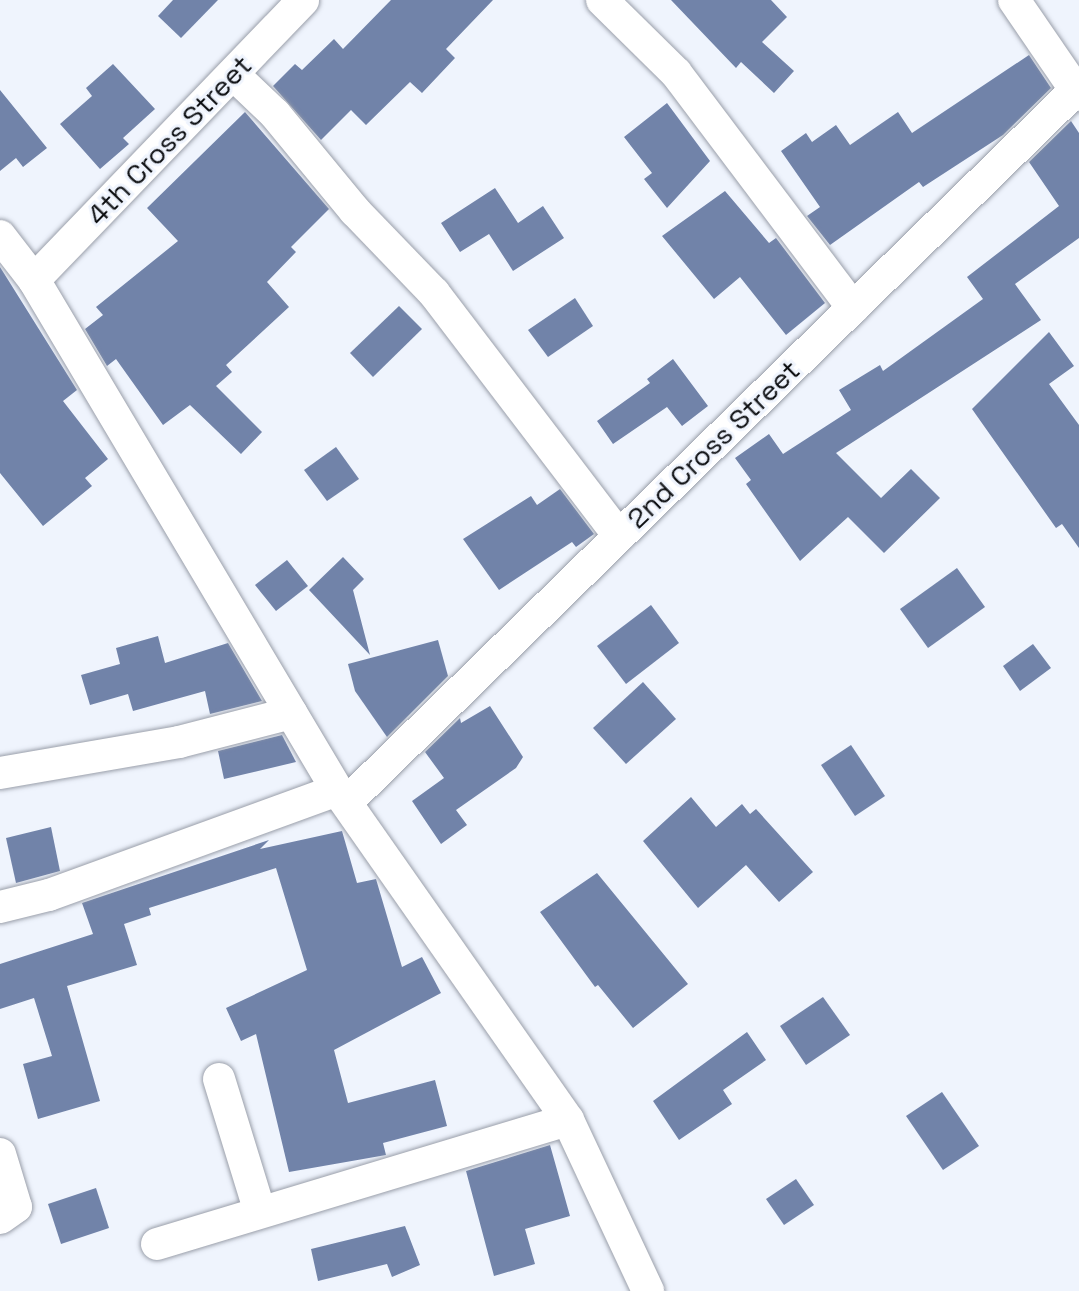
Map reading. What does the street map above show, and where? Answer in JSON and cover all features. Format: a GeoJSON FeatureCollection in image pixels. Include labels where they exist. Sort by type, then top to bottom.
{"type":"FeatureCollection","features":[{"type":"Feature","properties":{"kind":"street","name":"4th Cross Street"},"geometry":{"type":"LineString","coordinates":[[34,280],[303,0]]}},
{"type":"Feature","properties":{"kind":"street"},"geometry":{"type":"LineString","coordinates":[[602,0],[676,73],[853,308]]}},
{"type":"Feature","properties":{"kind":"street"},"geometry":{"type":"LineString","coordinates":[[1014,0],[1078,91]]}},
{"type":"Feature","properties":{"kind":"street"},"geometry":{"type":"LineString","coordinates":[[233,74],[275,114],[355,211],[434,293],[619,536]]}},
{"type":"Feature","properties":{"kind":"street","name":"2nd Cross Street"},"geometry":{"type":"LineString","coordinates":[[342,795],[619,536],[1078,91]]}},
{"type":"Feature","properties":{"kind":"street"},"geometry":{"type":"LineString","coordinates":[[1,241],[34,280],[342,795],[568,1120],[648,1291]]}},
{"type":"Feature","properties":{"kind":"street"},"geometry":{"type":"LineString","coordinates":[[0,773],[179,742],[291,713]]}},
{"type":"Feature","properties":{"kind":"street"},"geometry":{"type":"LineString","coordinates":[[0,907],[49,895],[342,795]]}},
{"type":"Feature","properties":{"kind":"street"},"geometry":{"type":"LineString","coordinates":[[219,1079],[260,1212]]}},
{"type":"Feature","properties":{"kind":"street"},"geometry":{"type":"LineString","coordinates":[[157,1244],[568,1120]]}},
{"type":"Feature","properties":{"kind":"street"},"geometry":{"type":"LineString","coordinates":[[0,1154],[16,1207],[0,1218]]}},
{"type":"Feature","properties":{"kind":"building"},"geometry":{"type":"Polygon","coordinates":[[[173,0],[218,0],[181,38],[158,16],[173,0]]]}},
{"type":"Feature","properties":{"kind":"building"},"geometry":{"type":"Polygon","coordinates":[[[391,0],[493,0],[446,49],[455,58],[422,93],[410,82],[366,125],[351,110],[321,140],[273,86],[295,64],[302,70],[334,39],[343,49],[391,0]]]}},
{"type":"Feature","properties":{"kind":"building"},"geometry":{"type":"Polygon","coordinates":[[[671,0],[771,0],[787,17],[762,42],[794,71],[774,93],[741,62],[736,68],[671,0]]]}},
{"type":"Feature","properties":{"kind":"building"},"geometry":{"type":"Polygon","coordinates":[[[1029,55],[1051,88],[1003,135],[923,187],[919,182],[830,245],[807,216],[820,207],[781,151],[806,133],[812,142],[836,125],[850,145],[898,112],[912,133],[1029,55]]]}},
{"type":"Feature","properties":{"kind":"building"},"geometry":{"type":"Polygon","coordinates":[[[113,64],[155,109],[123,138],[129,144],[100,169],[60,124],[92,96],[86,88],[113,64]]]}},
{"type":"Feature","properties":{"kind":"building"},"geometry":{"type":"Polygon","coordinates":[[[0,90],[47,148],[23,167],[16,158],[0,171],[0,90]]]}},
{"type":"Feature","properties":{"kind":"building"},"geometry":{"type":"Polygon","coordinates":[[[667,103],[710,161],[667,208],[644,179],[652,173],[624,137],[667,103]]]}},
{"type":"Feature","properties":{"kind":"building"},"geometry":{"type":"Polygon","coordinates":[[[245,112],[329,209],[291,247],[296,252],[267,282],[289,307],[226,365],[232,372],[216,386],[262,432],[241,454],[190,405],[163,425],[116,359],[107,366],[85,329],[103,315],[96,307],[178,241],[147,208],[245,112]]]}},
{"type":"Feature","properties":{"kind":"building"},"geometry":{"type":"Polygon","coordinates":[[[1071,121],[1079,133],[1079,238],[1015,284],[1041,320],[836,453],[881,498],[911,469],[940,498],[884,553],[848,517],[800,561],[746,484],[751,480],[735,458],[769,434],[783,454],[851,410],[839,390],[880,365],[883,371],[983,299],[967,277],[1059,206],[1029,162],[1071,121]]]}},
{"type":"Feature","properties":{"kind":"building"},"geometry":{"type":"Polygon","coordinates":[[[495,188],[518,223],[543,206],[564,238],[513,271],[489,234],[460,252],[441,223],[495,188]]]}},
{"type":"Feature","properties":{"kind":"building"},"geometry":{"type":"Polygon","coordinates":[[[725,191],[769,243],[776,238],[825,303],[786,335],[740,277],[714,299],[662,236],[725,191]]]}},
{"type":"Feature","properties":{"kind":"building"},"geometry":{"type":"Polygon","coordinates":[[[0,267],[77,390],[63,401],[108,459],[85,478],[92,486],[43,526],[0,473],[0,267]]]}},
{"type":"Feature","properties":{"kind":"building"},"geometry":{"type":"Polygon","coordinates":[[[575,298],[593,326],[548,357],[528,330],[575,298]]]}},
{"type":"Feature","properties":{"kind":"building"},"geometry":{"type":"Polygon","coordinates":[[[399,306],[422,329],[373,377],[350,353],[399,306]]]}},
{"type":"Feature","properties":{"kind":"building"},"geometry":{"type":"Polygon","coordinates":[[[1049,332],[1074,366],[1049,384],[1079,425],[1079,548],[1062,524],[1056,528],[972,409],[1049,332]]]}},
{"type":"Feature","properties":{"kind":"building"},"geometry":{"type":"Polygon","coordinates":[[[673,359],[708,406],[682,426],[667,407],[613,444],[597,421],[650,383],[647,379],[673,359]]]}},
{"type":"Feature","properties":{"kind":"building"},"geometry":{"type":"Polygon","coordinates":[[[336,447],[359,479],[327,501],[304,470],[336,447]]]}},
{"type":"Feature","properties":{"kind":"building"},"geometry":{"type":"Polygon","coordinates":[[[560,489],[594,534],[576,547],[572,542],[499,590],[463,539],[531,496],[537,505],[560,489]]]}},
{"type":"Feature","properties":{"kind":"building"},"geometry":{"type":"Polygon","coordinates":[[[343,557],[364,579],[353,590],[370,655],[309,590],[343,557]]]}},
{"type":"Feature","properties":{"kind":"building"},"geometry":{"type":"Polygon","coordinates":[[[287,560],[308,586],[276,611],[255,585],[287,560]]]}},
{"type":"Feature","properties":{"kind":"building"},"geometry":{"type":"Polygon","coordinates":[[[957,568],[985,607],[928,648],[900,609],[957,568]]]}},
{"type":"Feature","properties":{"kind":"building"},"geometry":{"type":"Polygon","coordinates":[[[651,605],[679,643],[626,684],[597,646],[651,605]]]}},
{"type":"Feature","properties":{"kind":"building"},"geometry":{"type":"Polygon","coordinates":[[[158,636],[165,663],[228,643],[262,701],[210,714],[205,691],[133,711],[128,694],[90,705],[81,675],[120,664],[116,648],[158,636]]]}},
{"type":"Feature","properties":{"kind":"building"},"geometry":{"type":"Polygon","coordinates":[[[438,640],[448,676],[387,737],[355,691],[348,664],[438,640]]]}},
{"type":"Feature","properties":{"kind":"building"},"geometry":{"type":"Polygon","coordinates":[[[1033,644],[1051,668],[1020,691],[1003,666],[1033,644]]]}},
{"type":"Feature","properties":{"kind":"building"},"geometry":{"type":"Polygon","coordinates":[[[643,682],[676,719],[626,764],[593,728],[643,682]]]}},
{"type":"Feature","properties":{"kind":"building"},"geometry":{"type":"Polygon","coordinates":[[[490,706],[523,757],[516,768],[456,810],[467,825],[441,844],[412,801],[444,778],[425,752],[460,718],[461,723],[490,706]]]}},
{"type":"Feature","properties":{"kind":"building"},"geometry":{"type":"Polygon","coordinates":[[[282,735],[296,762],[224,779],[218,751],[282,735]]]}},
{"type":"Feature","properties":{"kind":"building"},"geometry":{"type":"Polygon","coordinates":[[[851,745],[885,796],[855,816],[821,765],[851,745]]]}},
{"type":"Feature","properties":{"kind":"building"},"geometry":{"type":"Polygon","coordinates":[[[691,797],[716,827],[742,804],[750,814],[756,809],[813,872],[779,902],[746,865],[698,908],[643,841],[691,797]]]}},
{"type":"Feature","properties":{"kind":"building"},"geometry":{"type":"Polygon","coordinates":[[[51,827],[60,871],[16,883],[6,838],[51,827]]]}},
{"type":"Feature","properties":{"kind":"building"},"geometry":{"type":"Polygon","coordinates":[[[342,831],[357,883],[376,879],[402,967],[422,957],[441,993],[334,1050],[348,1103],[435,1080],[447,1126],[383,1143],[386,1155],[289,1172],[256,1034],[241,1041],[226,1008],[307,970],[276,868],[149,908],[151,915],[124,924],[137,965],[67,986],[100,1101],[38,1119],[23,1064],[52,1056],[34,998],[0,1009],[0,964],[93,934],[82,903],[269,840],[260,849],[342,831]]]}},
{"type":"Feature","properties":{"kind":"building"},"geometry":{"type":"Polygon","coordinates":[[[597,873],[688,984],[633,1028],[598,985],[595,987],[540,912],[597,873]]]}},
{"type":"Feature","properties":{"kind":"building"},"geometry":{"type":"Polygon","coordinates":[[[823,997],[850,1035],[806,1065],[780,1026],[823,997]]]}},
{"type":"Feature","properties":{"kind":"building"},"geometry":{"type":"Polygon","coordinates":[[[747,1032],[766,1060],[723,1090],[732,1104],[679,1140],[653,1101],[747,1032]]]}},
{"type":"Feature","properties":{"kind":"building"},"geometry":{"type":"Polygon","coordinates":[[[942,1092],[979,1146],[943,1170],[906,1116],[942,1092]]]}},
{"type":"Feature","properties":{"kind":"building"},"geometry":{"type":"Polygon","coordinates":[[[550,1145],[570,1216],[525,1229],[535,1264],[494,1276],[466,1171],[550,1145]]]}},
{"type":"Feature","properties":{"kind":"building"},"geometry":{"type":"Polygon","coordinates":[[[796,1179],[814,1205],[784,1225],[766,1199],[796,1179]]]}},
{"type":"Feature","properties":{"kind":"building"},"geometry":{"type":"Polygon","coordinates":[[[96,1188],[109,1228],[61,1244],[48,1204],[96,1188]]]}},
{"type":"Feature","properties":{"kind":"building"},"geometry":{"type":"Polygon","coordinates":[[[405,1226],[420,1265],[392,1277],[387,1264],[318,1281],[311,1249],[405,1226]]]}}]}
